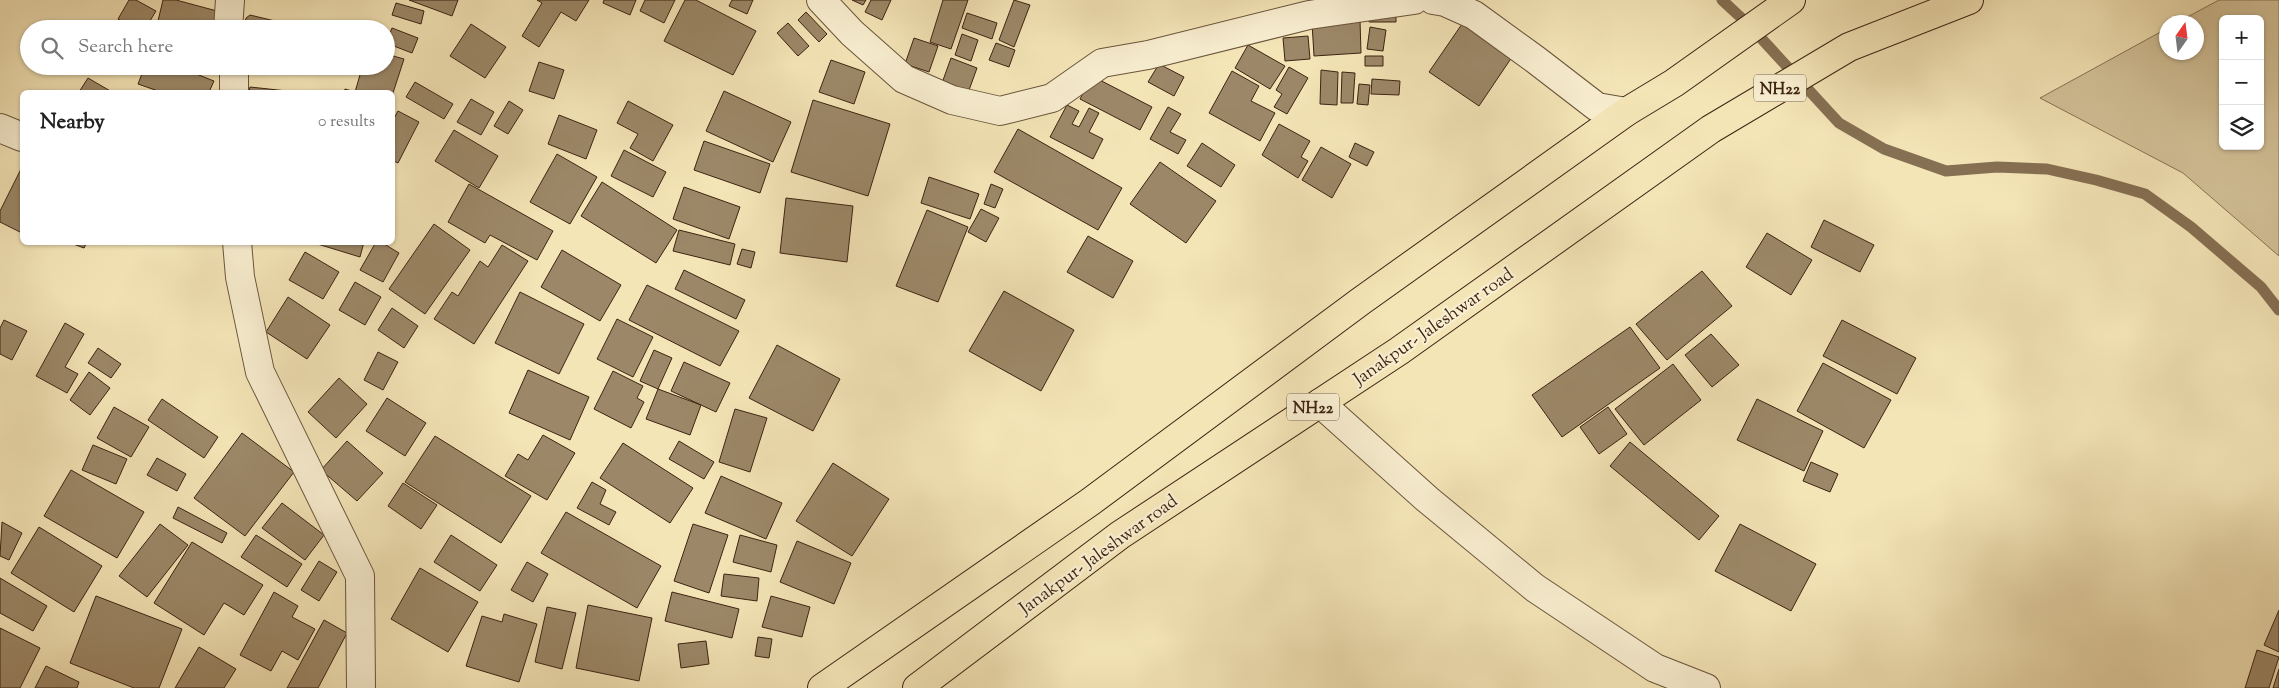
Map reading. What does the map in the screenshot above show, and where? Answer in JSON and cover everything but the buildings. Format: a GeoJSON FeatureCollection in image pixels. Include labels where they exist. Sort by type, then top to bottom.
{"type":"FeatureCollection","features":[{"type":"Feature","properties":{"kind":"highway"},"geometry":{"type":"LineString","coordinates":[[822,688],[1090,502],[1360,301],[1626,112],[1674,83],[1791,0]]}},
{"type":"Feature","properties":{"kind":"highway","name":"Janakpur- Jaleshwar road"},"geometry":{"type":"LineString","coordinates":[[917,688],[1120,535],[1399,351],[1712,129],[1849,47],[1969,0]]}},
{"type":"Feature","properties":{"kind":"street"},"geometry":{"type":"LineString","coordinates":[[229,20],[230,0]]}},
{"type":"Feature","properties":{"kind":"street"},"geometry":{"type":"LineString","coordinates":[[821,0],[852,33],[904,79],[952,100],[1000,111],[1052,98],[1102,63],[1157,53],[1309,15],[1414,0]]}},
{"type":"Feature","properties":{"kind":"street"},"geometry":{"type":"LineString","coordinates":[[1433,0],[1445,2],[1474,15],[1597,106],[1626,112]]}},
{"type":"Feature","properties":{"kind":"street"},"geometry":{"type":"LineString","coordinates":[[234,75],[234,90]]}},
{"type":"Feature","properties":{"kind":"street"},"geometry":{"type":"LineString","coordinates":[[0,128],[20,136]]}},
{"type":"Feature","properties":{"kind":"street"},"geometry":{"type":"LineString","coordinates":[[237,245],[240,277],[260,372],[360,576],[361,688]]}},
{"type":"Feature","properties":{"kind":"street"},"geometry":{"type":"LineString","coordinates":[[1320,403],[1428,499],[1535,588],[1655,668],[1706,688]]}},
{"type":"Feature","properties":{"kind":"shaded area"},"geometry":{"type":"Polygon","coordinates":[[[2219,0],[2279,0],[2279,256],[2183,173],[2040,98],[2159,33],[2159,60],[2204,60],[2204,15],[2191,15],[2219,0]]]}},
{"type":"Feature","properties":{"kind":"waterway"},"geometry":{"type":"LineString","coordinates":[[1722,0],[1749,25],[1839,123],[1884,149],[1946,171],[1997,167],[2047,169],[2145,194],[2191,227],[2261,287],[2279,310]]}}]}
